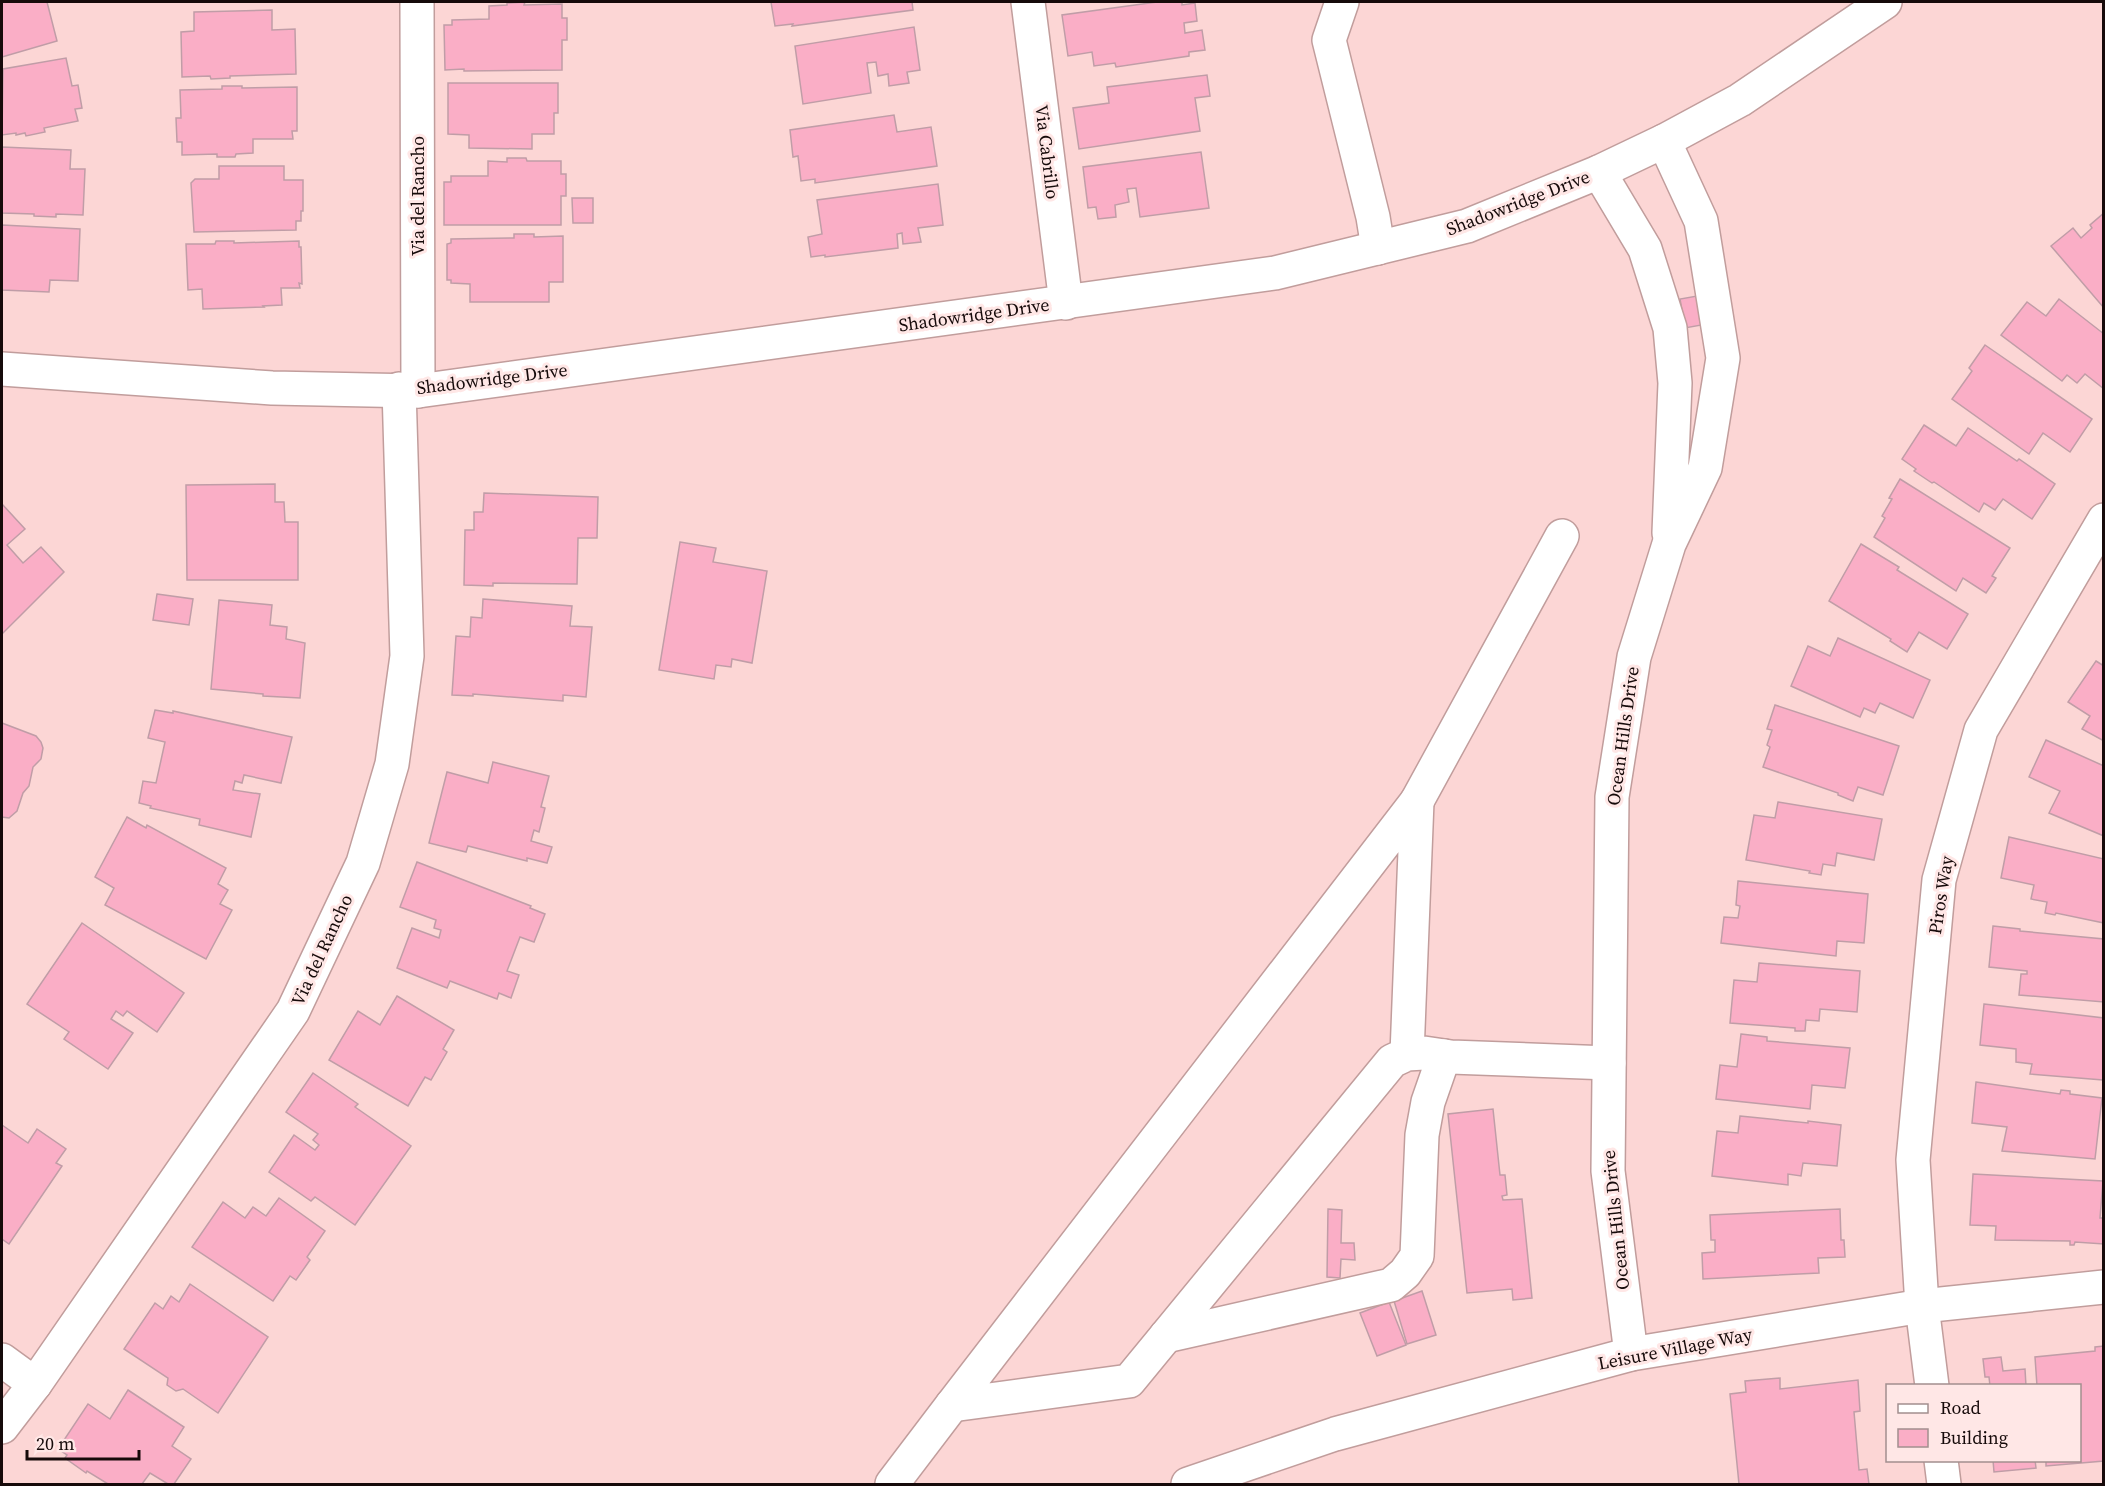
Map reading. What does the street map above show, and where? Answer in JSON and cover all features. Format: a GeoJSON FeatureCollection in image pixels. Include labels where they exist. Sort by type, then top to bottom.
{"type":"FeatureCollection","features":[{"type":"Feature","properties":{"kind":"street","name":"Via del Rancho"},"geometry":{"type":"LineString","coordinates":[[2,1427],[35,1384],[293,1011],[363,863],[392,764],[406,656],[417,2]]}},
{"type":"Feature","properties":{"kind":"street","name":"Via Cabrillo"},"geometry":{"type":"LineString","coordinates":[[1028,2],[1066,303]]}},
{"type":"Feature","properties":{"kind":"street"},"geometry":{"type":"LineString","coordinates":[[1342,2],[1329,40],[1373,218],[1378,248]]}},
{"type":"Feature","properties":{"kind":"street","name":"Shadowridge Drive"},"geometry":{"type":"LineString","coordinates":[[2,369],[272,388],[409,390],[1275,273],[1467,226],[1599,172],[1664,141],[1740,100],[1885,2]]}},
{"type":"Feature","properties":{"kind":"street","name":"Ocean Hills Drive"},"geometry":{"type":"LineString","coordinates":[[1631,1354],[1608,1171],[1612,797],[1634,657],[1669,544],[1705,468],[1723,358],[1701,221],[1664,141]]}},
{"type":"Feature","properties":{"kind":"street"},"geometry":{"type":"LineString","coordinates":[[1599,172],[1645,249],[1670,328],[1674,369],[1669,544]]}},
{"type":"Feature","properties":{"kind":"street"},"geometry":{"type":"LineString","coordinates":[[1674,369],[1723,358]]}},
{"type":"Feature","properties":{"kind":"street","name":"Piros Way"},"geometry":{"type":"LineString","coordinates":[[1932,1384],[1922,1306],[1912,1160],[1939,880],[1981,730],[2103,520]]}},
{"type":"Feature","properties":{"kind":"street"},"geometry":{"type":"LineString","coordinates":[[892,1485],[1417,801],[1562,536]]}},
{"type":"Feature","properties":{"kind":"street"},"geometry":{"type":"LineString","coordinates":[[1407,1054],[1417,801]]}},
{"type":"Feature","properties":{"kind":"street"},"geometry":{"type":"LineString","coordinates":[[952,1405],[1129,1382],[1392,1060],[1407,1054],[1609,1063]]}},
{"type":"Feature","properties":{"kind":"street"},"geometry":{"type":"LineString","coordinates":[[1166,1336],[1391,1285],[1404,1273],[1417,1256],[1422,1135],[1428,1102],[1444,1056]]}},
{"type":"Feature","properties":{"kind":"street","name":"Leisure Village Way"},"geometry":{"type":"LineString","coordinates":[[1188,1485],[1335,1434],[1631,1354],[1922,1306],[2103,1287]]}},
{"type":"Feature","properties":{"kind":"street"},"geometry":{"type":"LineString","coordinates":[[2,1360],[35,1384]]}},
{"type":"Feature","properties":{"kind":"street"},"geometry":{"type":"LineString","coordinates":[[1941,1462],[1944,1485]]}},
{"type":"Feature","properties":{"kind":"building"},"geometry":{"type":"Polygon","coordinates":[[[2,2],[47,2],[57,41],[2,57],[2,2]]]}},
{"type":"Feature","properties":{"kind":"building"},"geometry":{"type":"Polygon","coordinates":[[[525,2],[524,5],[562,4],[562,18],[567,18],[567,40],[562,40],[562,70],[445,70],[444,25],[452,25],[452,20],[489,19],[489,6],[525,2]]]}},
{"type":"Feature","properties":{"kind":"building"},"geometry":{"type":"Polygon","coordinates":[[[771,2],[912,2],[913,10],[792,26],[793,24],[775,26],[771,2]]]}},
{"type":"Feature","properties":{"kind":"building"},"geometry":{"type":"Polygon","coordinates":[[[1157,2],[1182,2],[1182,5],[1195,3],[1197,21],[1184,23],[1185,33],[1202,30],[1205,50],[1189,52],[1189,56],[1116,67],[1115,63],[1094,66],[1092,52],[1068,56],[1062,15],[1157,2]]]}},
{"type":"Feature","properties":{"kind":"building"},"geometry":{"type":"Polygon","coordinates":[[[272,10],[272,30],[295,29],[296,74],[230,76],[230,78],[211,79],[210,76],[182,77],[181,32],[194,31],[194,12],[272,10]]]}},
{"type":"Feature","properties":{"kind":"building"},"geometry":{"type":"Polygon","coordinates":[[[914,27],[920,70],[907,72],[909,83],[889,86],[888,74],[878,76],[876,62],[867,63],[871,93],[803,104],[795,46],[914,27]]]}},
{"type":"Feature","properties":{"kind":"building"},"geometry":{"type":"Polygon","coordinates":[[[66,58],[72,86],[78,85],[82,108],[75,109],[78,121],[44,128],[45,132],[26,136],[25,133],[2,135],[3,69],[66,58]]]}},
{"type":"Feature","properties":{"kind":"building"},"geometry":{"type":"Polygon","coordinates":[[[1207,75],[1210,96],[1195,98],[1200,131],[1079,149],[1073,108],[1109,103],[1107,87],[1207,75]]]}},
{"type":"Feature","properties":{"kind":"building"},"geometry":{"type":"Polygon","coordinates":[[[448,83],[558,83],[558,113],[554,113],[554,134],[532,134],[532,149],[469,148],[469,135],[448,134],[448,83]]]}},
{"type":"Feature","properties":{"kind":"building"},"geometry":{"type":"Polygon","coordinates":[[[222,86],[297,87],[297,131],[292,131],[293,139],[253,139],[253,153],[236,154],[235,157],[217,157],[217,154],[182,155],[182,142],[177,142],[176,118],[181,118],[180,90],[222,89],[222,86]]]}},
{"type":"Feature","properties":{"kind":"building"},"geometry":{"type":"Polygon","coordinates":[[[894,115],[897,132],[931,127],[937,166],[815,183],[815,179],[801,181],[798,156],[793,157],[790,130],[894,115]]]}},
{"type":"Feature","properties":{"kind":"building"},"geometry":{"type":"Polygon","coordinates":[[[2,147],[71,150],[70,169],[85,169],[83,215],[56,214],[56,217],[2,213],[2,147]]]}},
{"type":"Feature","properties":{"kind":"building"},"geometry":{"type":"Polygon","coordinates":[[[1201,152],[1209,208],[1140,217],[1136,188],[1127,189],[1129,202],[1115,205],[1116,217],[1098,219],[1096,207],[1088,208],[1083,167],[1201,152]]]}},
{"type":"Feature","properties":{"kind":"building"},"geometry":{"type":"Polygon","coordinates":[[[507,158],[526,158],[527,161],[561,161],[561,174],[566,174],[566,196],[561,196],[561,225],[444,225],[444,182],[451,182],[451,176],[488,176],[488,161],[507,162],[507,158]]]}},
{"type":"Feature","properties":{"kind":"building"},"geometry":{"type":"Polygon","coordinates":[[[219,166],[284,166],[284,180],[303,180],[303,211],[301,211],[301,221],[296,221],[296,230],[194,232],[191,183],[195,179],[219,179],[219,166]]]}},
{"type":"Feature","properties":{"kind":"building"},"geometry":{"type":"Polygon","coordinates":[[[938,184],[943,225],[918,228],[921,242],[903,244],[902,233],[897,234],[898,248],[811,257],[808,237],[822,234],[817,200],[938,184]]]}},
{"type":"Feature","properties":{"kind":"building"},"geometry":{"type":"Polygon","coordinates":[[[572,198],[593,198],[593,223],[573,223],[572,198]]]}},
{"type":"Feature","properties":{"kind":"building"},"geometry":{"type":"Polygon","coordinates":[[[2104,213],[2104,308],[2051,246],[2073,228],[2081,238],[2092,228],[2090,225],[2104,213]]]}},
{"type":"Feature","properties":{"kind":"building"},"geometry":{"type":"Polygon","coordinates":[[[2,225],[80,229],[78,281],[50,280],[49,292],[2,290],[2,225]]]}},
{"type":"Feature","properties":{"kind":"building"},"geometry":{"type":"Polygon","coordinates":[[[514,234],[534,234],[534,237],[563,236],[563,282],[549,282],[549,302],[470,302],[470,284],[451,283],[451,280],[447,280],[447,244],[451,243],[451,239],[514,238],[514,234]]]}},
{"type":"Feature","properties":{"kind":"building"},"geometry":{"type":"Polygon","coordinates":[[[216,241],[234,241],[234,243],[299,241],[302,284],[299,283],[300,288],[281,288],[282,305],[203,309],[202,289],[188,290],[186,244],[215,244],[216,241]]]}},
{"type":"Feature","properties":{"kind":"building"},"geometry":{"type":"Polygon","coordinates":[[[1697,296],[1707,324],[1685,328],[1680,299],[1697,296]]]}},
{"type":"Feature","properties":{"kind":"building"},"geometry":{"type":"Polygon","coordinates":[[[2059,299],[2104,334],[2104,389],[2085,374],[2077,383],[2067,375],[2062,381],[2001,335],[2027,302],[2046,316],[2059,299]]]}},
{"type":"Feature","properties":{"kind":"building"},"geometry":{"type":"Polygon","coordinates":[[[1985,345],[2092,419],[2070,452],[2043,433],[2029,454],[1952,399],[1972,371],[1969,368],[1985,345]]]}},
{"type":"Feature","properties":{"kind":"building"},"geometry":{"type":"Polygon","coordinates":[[[1924,425],[1956,446],[1968,428],[2055,484],[2032,519],[2003,499],[1995,510],[1984,503],[1979,512],[1914,471],[1916,469],[1902,459],[1924,425]]]}},
{"type":"Feature","properties":{"kind":"building"},"geometry":{"type":"Polygon","coordinates":[[[1900,479],[2010,548],[1992,576],[1996,578],[1986,593],[1963,578],[1956,591],[1874,537],[1885,518],[1882,516],[1892,499],[1889,498],[1900,479]]]}},
{"type":"Feature","properties":{"kind":"building"},"geometry":{"type":"Polygon","coordinates":[[[275,484],[275,502],[284,502],[285,522],[298,522],[298,580],[187,580],[186,485],[275,484]]]}},
{"type":"Feature","properties":{"kind":"building"},"geometry":{"type":"Polygon","coordinates":[[[484,493],[598,497],[597,538],[578,538],[577,584],[464,585],[465,530],[474,530],[474,512],[483,512],[484,493]]]}},
{"type":"Feature","properties":{"kind":"building"},"geometry":{"type":"Polygon","coordinates":[[[2,504],[25,529],[7,545],[23,563],[41,547],[64,572],[2,634],[2,504]]]}},
{"type":"Feature","properties":{"kind":"building"},"geometry":{"type":"Polygon","coordinates":[[[680,542],[716,548],[713,562],[767,571],[752,663],[732,659],[731,667],[716,665],[714,679],[659,670],[680,542]]]}},
{"type":"Feature","properties":{"kind":"building"},"geometry":{"type":"Polygon","coordinates":[[[1861,544],[1899,567],[1897,570],[1968,614],[1947,649],[1919,632],[1907,652],[1890,641],[1891,639],[1829,601],[1861,544]]]}},
{"type":"Feature","properties":{"kind":"building"},"geometry":{"type":"Polygon","coordinates":[[[157,594],[193,599],[189,625],[153,620],[157,594]]]}},
{"type":"Feature","properties":{"kind":"building"},"geometry":{"type":"Polygon","coordinates":[[[483,599],[572,606],[570,626],[592,627],[586,697],[563,695],[563,701],[473,694],[473,696],[452,695],[456,636],[470,637],[471,617],[482,618],[483,599]]]}},
{"type":"Feature","properties":{"kind":"building"},"geometry":{"type":"Polygon","coordinates":[[[219,600],[272,605],[270,625],[287,627],[286,639],[305,643],[300,698],[211,689],[219,600]]]}},
{"type":"Feature","properties":{"kind":"building"},"geometry":{"type":"Polygon","coordinates":[[[1838,638],[1930,680],[1913,718],[1880,703],[1875,713],[1864,708],[1860,717],[1791,686],[1808,646],[1830,656],[1838,638]]]}},
{"type":"Feature","properties":{"kind":"building"},"geometry":{"type":"Polygon","coordinates":[[[2096,661],[2104,666],[2104,741],[2082,729],[2090,716],[2068,702],[2096,661]]]}},
{"type":"Feature","properties":{"kind":"building"},"geometry":{"type":"Polygon","coordinates":[[[1775,705],[1899,746],[1883,795],[1858,787],[1853,801],[1838,793],[1763,767],[1770,747],[1767,745],[1772,730],[1767,729],[1775,705]]]}},
{"type":"Feature","properties":{"kind":"building"},"geometry":{"type":"Polygon","coordinates":[[[155,710],[173,713],[173,711],[292,737],[281,783],[244,775],[242,783],[235,781],[233,790],[260,794],[251,837],[199,825],[200,819],[150,808],[151,806],[139,803],[143,781],[156,783],[165,742],[148,738],[155,710]]]}},
{"type":"Feature","properties":{"kind":"building"},"geometry":{"type":"Polygon","coordinates":[[[2,723],[36,736],[43,748],[41,759],[33,767],[29,786],[23,793],[17,811],[9,818],[2,817],[2,723]]]}},
{"type":"Feature","properties":{"kind":"building"},"geometry":{"type":"Polygon","coordinates":[[[2046,740],[2104,766],[2104,836],[2049,813],[2060,791],[2029,777],[2046,740]]]}},
{"type":"Feature","properties":{"kind":"building"},"geometry":{"type":"Polygon","coordinates":[[[493,762],[549,776],[541,807],[545,808],[539,832],[534,830],[531,841],[552,847],[547,863],[527,858],[527,861],[468,846],[466,852],[429,843],[447,772],[488,783],[493,762]]]}},
{"type":"Feature","properties":{"kind":"building"},"geometry":{"type":"Polygon","coordinates":[[[1778,802],[1882,819],[1874,860],[1837,853],[1835,866],[1823,864],[1821,875],[1746,860],[1754,815],[1775,818],[1778,802]]]}},
{"type":"Feature","properties":{"kind":"building"},"geometry":{"type":"Polygon","coordinates":[[[127,817],[146,828],[147,825],[226,868],[218,884],[228,890],[220,904],[232,910],[206,959],[105,905],[114,888],[95,877],[127,817]]]}},
{"type":"Feature","properties":{"kind":"building"},"geometry":{"type":"Polygon","coordinates":[[[2009,837],[2104,859],[2104,923],[2056,913],[2055,915],[2045,913],[2047,902],[2031,899],[2034,885],[2001,878],[2009,837]]]}},
{"type":"Feature","properties":{"kind":"building"},"geometry":{"type":"Polygon","coordinates":[[[417,862],[531,906],[530,908],[545,914],[534,942],[520,937],[507,971],[519,975],[511,998],[499,993],[497,999],[450,981],[447,988],[397,968],[412,928],[439,938],[441,930],[434,928],[436,920],[400,907],[417,862]]]}},
{"type":"Feature","properties":{"kind":"building"},"geometry":{"type":"Polygon","coordinates":[[[1738,881],[1868,894],[1864,943],[1837,941],[1836,956],[1721,943],[1724,917],[1738,918],[1740,906],[1736,905],[1738,881]]]}},
{"type":"Feature","properties":{"kind":"building"},"geometry":{"type":"Polygon","coordinates":[[[82,923],[184,993],[157,1032],[127,1011],[123,1016],[116,1011],[111,1019],[133,1033],[108,1069],[64,1039],[69,1032],[27,1004],[82,923]]]}},
{"type":"Feature","properties":{"kind":"building"},"geometry":{"type":"Polygon","coordinates":[[[1993,926],[2020,929],[2020,931],[2104,939],[2104,1002],[2019,995],[2021,974],[2027,974],[2027,971],[1989,967],[1993,926]]]}},
{"type":"Feature","properties":{"kind":"building"},"geometry":{"type":"Polygon","coordinates":[[[1759,963],[1860,971],[1857,1012],[1820,1009],[1819,1021],[1806,1020],[1805,1031],[1795,1031],[1795,1028],[1730,1023],[1734,980],[1757,982],[1759,963]]]}},
{"type":"Feature","properties":{"kind":"building"},"geometry":{"type":"Polygon","coordinates":[[[397,996],[454,1030],[443,1049],[447,1052],[431,1080],[425,1077],[408,1106],[329,1060],[358,1011],[380,1025],[397,996]]]}},
{"type":"Feature","properties":{"kind":"building"},"geometry":{"type":"Polygon","coordinates":[[[1984,1004],[2104,1018],[2104,1082],[2103,1080],[2030,1074],[2032,1064],[2016,1062],[2016,1049],[1980,1045],[1984,1004]]]}},
{"type":"Feature","properties":{"kind":"building"},"geometry":{"type":"Polygon","coordinates":[[[1741,1034],[1767,1037],[1767,1041],[1850,1048],[1845,1088],[1812,1085],[1810,1109],[1716,1099],[1720,1065],[1737,1067],[1741,1034]]]}},
{"type":"Feature","properties":{"kind":"building"},"geometry":{"type":"Polygon","coordinates":[[[313,1073],[358,1104],[355,1107],[411,1146],[355,1225],[315,1197],[311,1201],[269,1172],[294,1135],[315,1150],[319,1145],[313,1140],[318,1134],[286,1112],[313,1073]]]}},
{"type":"Feature","properties":{"kind":"building"},"geometry":{"type":"Polygon","coordinates":[[[1976,1082],[2060,1094],[2061,1090],[2070,1091],[2070,1094],[2102,1098],[2095,1159],[2002,1151],[2007,1127],[1972,1123],[1976,1082]]]}},
{"type":"Feature","properties":{"kind":"building"},"geometry":{"type":"Polygon","coordinates":[[[1493,1109],[1500,1175],[1505,1175],[1507,1195],[1502,1196],[1503,1200],[1522,1199],[1532,1298],[1513,1300],[1512,1289],[1467,1293],[1448,1114],[1493,1109]]]}},
{"type":"Feature","properties":{"kind":"building"},"geometry":{"type":"Polygon","coordinates":[[[1740,1116],[1841,1125],[1837,1166],[1803,1163],[1801,1176],[1788,1174],[1788,1185],[1712,1176],[1717,1131],[1738,1133],[1740,1116]]]}},
{"type":"Feature","properties":{"kind":"building"},"geometry":{"type":"Polygon","coordinates":[[[2,1125],[28,1143],[37,1129],[66,1149],[56,1163],[62,1166],[9,1244],[2,1239],[2,1125]]]}},
{"type":"Feature","properties":{"kind":"building"},"geometry":{"type":"Polygon","coordinates":[[[1973,1174],[2103,1181],[2100,1218],[2104,1218],[2104,1244],[2075,1242],[2074,1245],[2070,1245],[2070,1241],[1995,1240],[1996,1226],[1970,1225],[1973,1174]]]}},
{"type":"Feature","properties":{"kind":"building"},"geometry":{"type":"Polygon","coordinates":[[[279,1198],[325,1231],[307,1257],[310,1260],[296,1280],[290,1276],[273,1301],[192,1247],[223,1202],[245,1218],[253,1207],[266,1216],[279,1198]]]}},
{"type":"Feature","properties":{"kind":"building"},"geometry":{"type":"Polygon","coordinates":[[[1328,1209],[1342,1210],[1341,1243],[1354,1243],[1355,1260],[1341,1259],[1340,1278],[1327,1277],[1328,1209]]]}},
{"type":"Feature","properties":{"kind":"building"},"geometry":{"type":"Polygon","coordinates":[[[1840,1209],[1841,1240],[1844,1240],[1845,1257],[1818,1258],[1819,1273],[1703,1279],[1702,1253],[1715,1252],[1715,1240],[1711,1240],[1710,1215],[1840,1209]]]}},
{"type":"Feature","properties":{"kind":"building"},"geometry":{"type":"Polygon","coordinates":[[[190,1284],[268,1337],[218,1413],[183,1389],[176,1391],[167,1385],[168,1378],[124,1349],[155,1303],[163,1309],[171,1296],[179,1302],[190,1284]]]}},
{"type":"Feature","properties":{"kind":"building"},"geometry":{"type":"Polygon","coordinates":[[[1422,1291],[1436,1335],[1407,1344],[1394,1301],[1422,1291]]]}},
{"type":"Feature","properties":{"kind":"building"},"geometry":{"type":"Polygon","coordinates":[[[1389,1302],[1406,1345],[1377,1356],[1360,1313],[1389,1302]]]}},
{"type":"Feature","properties":{"kind":"building"},"geometry":{"type":"Polygon","coordinates":[[[2104,1346],[2104,1461],[2046,1466],[2046,1462],[2081,1462],[2081,1384],[2037,1384],[2035,1357],[2095,1351],[2095,1347],[2104,1346]]]}},
{"type":"Feature","properties":{"kind":"building"},"geometry":{"type":"Polygon","coordinates":[[[2001,1357],[2003,1371],[2025,1369],[2026,1384],[1990,1384],[1989,1377],[1985,1377],[1983,1359],[2001,1357]]]}},
{"type":"Feature","properties":{"kind":"building"},"geometry":{"type":"Polygon","coordinates":[[[1780,1378],[1780,1389],[1858,1380],[1860,1411],[1854,1412],[1859,1470],[1867,1469],[1869,1484],[1739,1484],[1730,1394],[1746,1392],[1745,1381],[1780,1378]]]}},
{"type":"Feature","properties":{"kind":"building"},"geometry":{"type":"Polygon","coordinates":[[[128,1390],[184,1427],[172,1446],[191,1459],[174,1484],[168,1484],[150,1473],[142,1484],[108,1484],[87,1471],[86,1473],[65,1458],[67,1455],[58,1449],[88,1404],[110,1419],[128,1390]]]}},
{"type":"Feature","properties":{"kind":"building"},"geometry":{"type":"Polygon","coordinates":[[[1993,1462],[2035,1462],[2036,1468],[1994,1472],[1993,1462]]]}}]}
